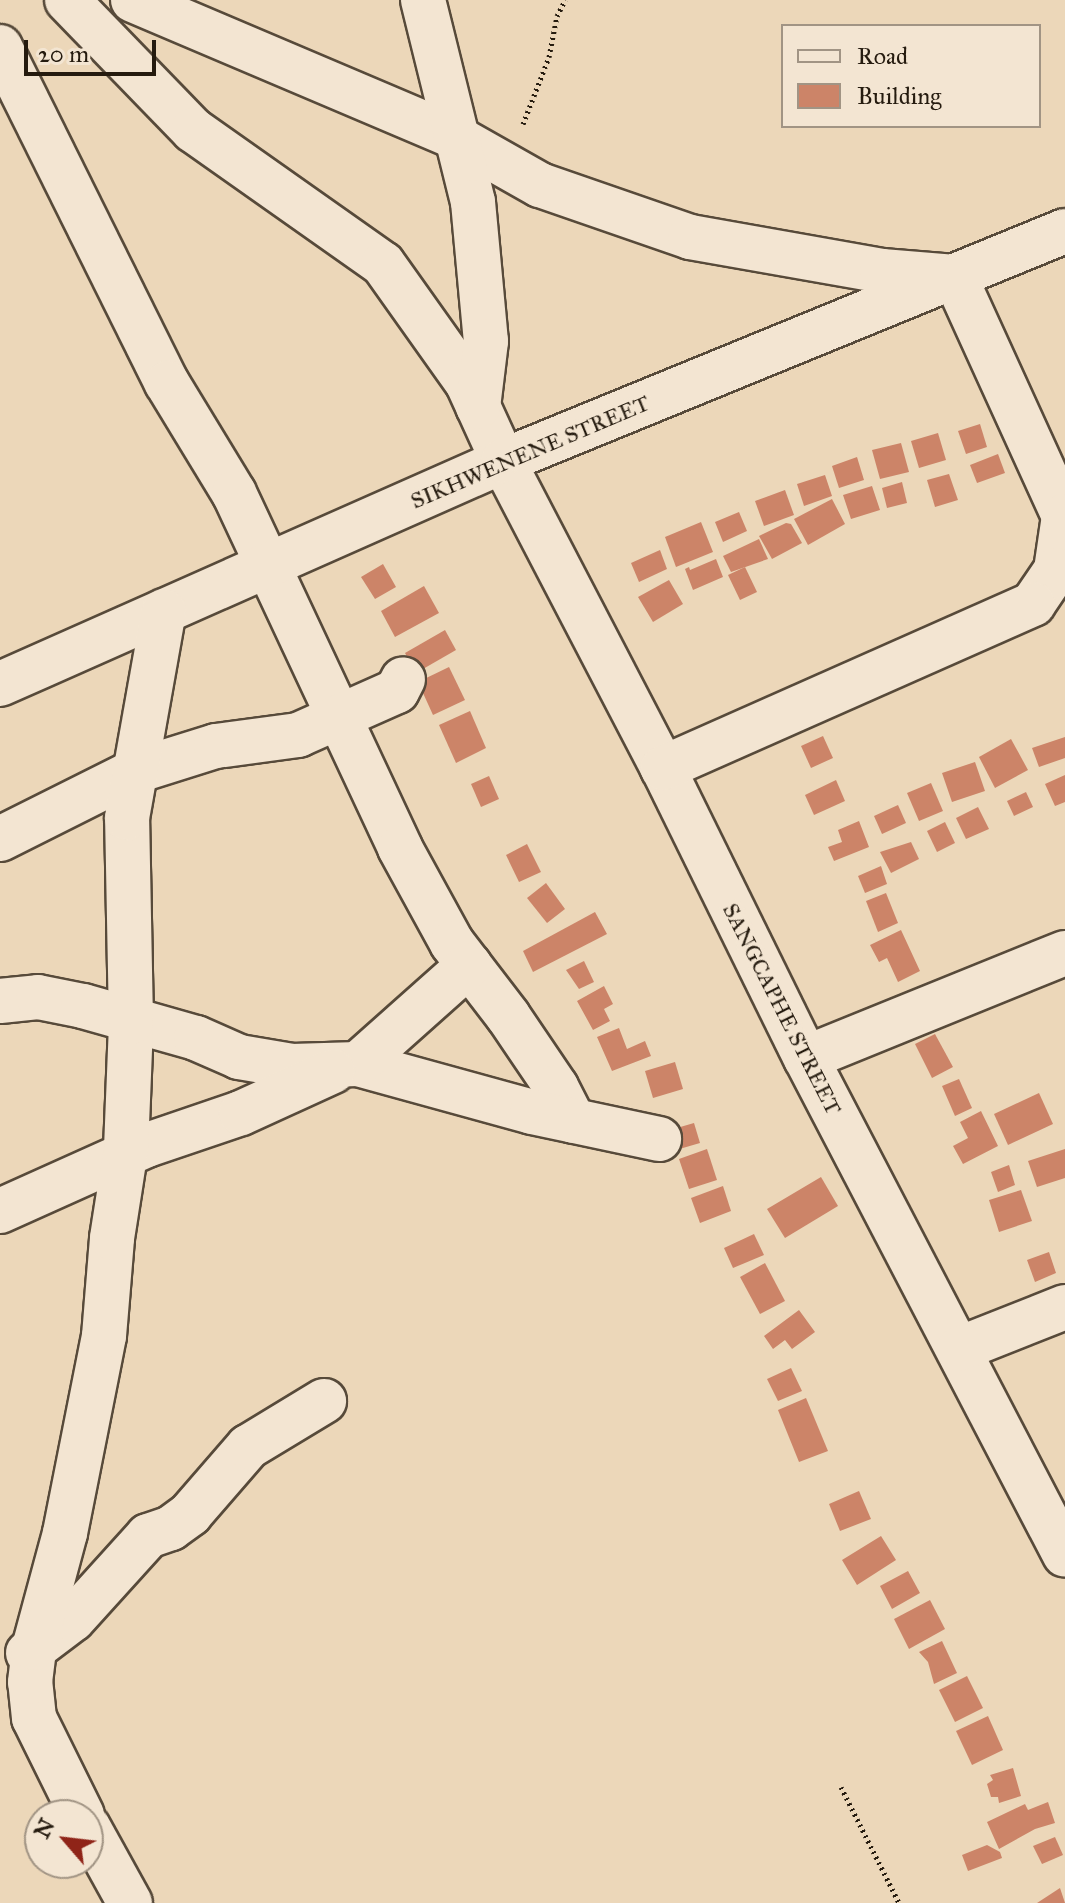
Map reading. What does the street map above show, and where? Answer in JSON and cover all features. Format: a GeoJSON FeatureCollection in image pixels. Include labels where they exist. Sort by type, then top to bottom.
{"type":"FeatureCollection","features":[{"type":"Feature","properties":{"kind":"street","name":"SANGCAPHE STREET"},"geometry":{"type":"LineString","coordinates":[[67,0],[193,130],[383,264],[467,382],[503,461],[663,768],[806,1058],[1065,1555]]}},
{"type":"Feature","properties":{"kind":"street"},"geometry":{"type":"LineString","coordinates":[[133,0],[455,137],[540,185],[690,237],[790,257],[955,277],[1064,516],[1056,570],[1033,604],[663,768]]}},
{"type":"Feature","properties":{"kind":"street"},"geometry":{"type":"LineString","coordinates":[[423,0],[473,202],[486,341],[478,407]]}},
{"type":"Feature","properties":{"kind":"street"},"geometry":{"type":"LineString","coordinates":[[0,47],[145,342],[234,493],[400,848],[452,943],[556,1087],[573,1121]]}},
{"type":"Feature","properties":{"kind":"street","name":"SIKHWENENE STREET"},"geometry":{"type":"LineString","coordinates":[[0,684],[503,461],[1065,231]]}},
{"type":"Feature","properties":{"kind":"street"},"geometry":{"type":"LineString","coordinates":[[12,1658],[65,1533],[104,1336],[112,1238],[125,1154],[131,1022],[127,818],[164,611]]}},
{"type":"Feature","properties":{"kind":"street"},"geometry":{"type":"LineString","coordinates":[[0,839],[136,771],[216,746],[298,735],[397,691],[403,679]]}},
{"type":"Feature","properties":{"kind":"street"},"geometry":{"type":"LineString","coordinates":[[806,1058],[1065,953]]}},
{"type":"Feature","properties":{"kind":"street"},"geometry":{"type":"LineString","coordinates":[[0,1211],[125,1154],[241,1113],[352,1065],[469,965]]}},
{"type":"Feature","properties":{"kind":"street"},"geometry":{"type":"LineString","coordinates":[[0,1001],[38,997],[83,1006],[196,1038],[239,1057],[292,1066],[352,1065],[573,1121],[659,1139]]}},
{"type":"Feature","properties":{"kind":"street"},"geometry":{"type":"LineString","coordinates":[[959,1349],[1065,1307]]}},
{"type":"Feature","properties":{"kind":"street"},"geometry":{"type":"LineString","coordinates":[[12,1658],[73,1619],[148,1536],[171,1528],[190,1514],[248,1447],[324,1401]]}},
{"type":"Feature","properties":{"kind":"street"},"geometry":{"type":"LineString","coordinates":[[12,1658],[30,1682],[34,1718],[74,1799]]}},
{"type":"Feature","properties":{"kind":"street"},"geometry":{"type":"LineString","coordinates":[[104,1856],[130,1903]]}},
{"type":"Feature","properties":{"kind":"path"},"geometry":{"type":"LineString","coordinates":[[507,166],[549,57],[557,16],[565,0]]}},
{"type":"Feature","properties":{"kind":"path"},"geometry":{"type":"LineString","coordinates":[[841,1787],[899,1903]]}},
{"type":"Feature","properties":{"kind":"building"},"geometry":{"type":"Polygon","coordinates":[[[980,424],[987,447],[966,454],[958,431],[980,424]]]}},
{"type":"Feature","properties":{"kind":"building"},"geometry":{"type":"Polygon","coordinates":[[[938,433],[946,460],[919,468],[911,441],[938,433]]]}},
{"type":"Feature","properties":{"kind":"building"},"geometry":{"type":"Polygon","coordinates":[[[901,443],[909,472],[880,479],[872,450],[901,443]]]}},
{"type":"Feature","properties":{"kind":"building"},"geometry":{"type":"Polygon","coordinates":[[[998,454],[1005,473],[977,483],[970,465],[998,454]]]}},
{"type":"Feature","properties":{"kind":"building"},"geometry":{"type":"Polygon","coordinates":[[[857,457],[864,480],[839,488],[832,466],[857,457]]]}},
{"type":"Feature","properties":{"kind":"building"},"geometry":{"type":"Polygon","coordinates":[[[949,474],[958,500],[935,507],[927,480],[949,474]]]}},
{"type":"Feature","properties":{"kind":"building"},"geometry":{"type":"Polygon","coordinates":[[[825,475],[832,496],[804,506],[797,484],[825,475]]]}},
{"type":"Feature","properties":{"kind":"building"},"geometry":{"type":"Polygon","coordinates":[[[902,482],[907,503],[887,508],[882,488],[902,482]]]}},
{"type":"Feature","properties":{"kind":"building"},"geometry":{"type":"Polygon","coordinates":[[[872,486],[880,510],[851,519],[843,495],[872,486]]]}},
{"type":"Feature","properties":{"kind":"building"},"geometry":{"type":"Polygon","coordinates":[[[785,490],[794,515],[764,526],[755,501],[785,490]]]}},
{"type":"Feature","properties":{"kind":"building"},"geometry":{"type":"Polygon","coordinates":[[[832,499],[845,524],[808,545],[794,519],[832,499]]]}},
{"type":"Feature","properties":{"kind":"building"},"geometry":{"type":"Polygon","coordinates":[[[739,512],[747,531],[723,542],[715,522],[739,512]]]}},
{"type":"Feature","properties":{"kind":"building"},"geometry":{"type":"Polygon","coordinates":[[[701,522],[713,552],[676,567],[665,537],[701,522]]]}},
{"type":"Feature","properties":{"kind":"building"},"geometry":{"type":"Polygon","coordinates":[[[786,523],[791,524],[802,543],[772,559],[759,536],[786,523]]]}},
{"type":"Feature","properties":{"kind":"building"},"geometry":{"type":"Polygon","coordinates":[[[759,539],[768,559],[731,572],[723,556],[759,539]]]}},
{"type":"Feature","properties":{"kind":"building"},"geometry":{"type":"Polygon","coordinates":[[[660,550],[667,569],[639,582],[631,563],[660,550]]]}},
{"type":"Feature","properties":{"kind":"building"},"geometry":{"type":"Polygon","coordinates":[[[716,559],[723,577],[693,590],[685,569],[689,567],[690,570],[716,559]]]}},
{"type":"Feature","properties":{"kind":"building"},"geometry":{"type":"Polygon","coordinates":[[[383,564],[396,587],[375,599],[361,577],[383,564]]]}},
{"type":"Feature","properties":{"kind":"building"},"geometry":{"type":"Polygon","coordinates":[[[745,567],[757,592],[740,600],[728,575],[745,567]]]}},
{"type":"Feature","properties":{"kind":"building"},"geometry":{"type":"Polygon","coordinates":[[[669,580],[683,604],[653,622],[638,597],[669,580]]]}},
{"type":"Feature","properties":{"kind":"building"},"geometry":{"type":"Polygon","coordinates":[[[424,586],[439,613],[395,637],[381,611],[424,586]]]}},
{"type":"Feature","properties":{"kind":"building"},"geometry":{"type":"Polygon","coordinates":[[[445,630],[456,650],[416,673],[405,653],[445,630]]]}},
{"type":"Feature","properties":{"kind":"building"},"geometry":{"type":"Polygon","coordinates":[[[449,667],[465,700],[433,715],[418,682],[449,667]]]}},
{"type":"Feature","properties":{"kind":"building"},"geometry":{"type":"Polygon","coordinates":[[[470,711],[486,748],[456,763],[439,725],[470,711]]]}},
{"type":"Feature","properties":{"kind":"building"},"geometry":{"type":"Polygon","coordinates":[[[823,736],[833,758],[811,768],[801,746],[823,736]]]}},
{"type":"Feature","properties":{"kind":"building"},"geometry":{"type":"Polygon","coordinates":[[[1065,737],[1065,758],[1039,767],[1032,748],[1065,737]]]}},
{"type":"Feature","properties":{"kind":"building"},"geometry":{"type":"Polygon","coordinates":[[[1011,739],[1028,770],[995,788],[979,757],[1011,739]]]}},
{"type":"Feature","properties":{"kind":"building"},"geometry":{"type":"Polygon","coordinates":[[[975,762],[985,791],[952,802],[942,773],[975,762]]]}},
{"type":"Feature","properties":{"kind":"building"},"geometry":{"type":"Polygon","coordinates":[[[1065,775],[1065,802],[1055,806],[1045,784],[1065,775]]]}},
{"type":"Feature","properties":{"kind":"building"},"geometry":{"type":"Polygon","coordinates":[[[489,776],[499,799],[481,807],[471,784],[489,776]]]}},
{"type":"Feature","properties":{"kind":"building"},"geometry":{"type":"Polygon","coordinates":[[[836,780],[845,801],[814,815],[805,795],[836,780]]]}},
{"type":"Feature","properties":{"kind":"building"},"geometry":{"type":"Polygon","coordinates":[[[931,783],[943,811],[919,821],[907,793],[931,783]]]}},
{"type":"Feature","properties":{"kind":"building"},"geometry":{"type":"Polygon","coordinates":[[[1026,792],[1033,807],[1014,816],[1007,801],[1026,792]]]}},
{"type":"Feature","properties":{"kind":"building"},"geometry":{"type":"Polygon","coordinates":[[[898,805],[906,823],[882,834],[874,816],[898,805]]]}},
{"type":"Feature","properties":{"kind":"building"},"geometry":{"type":"Polygon","coordinates":[[[978,807],[989,829],[966,839],[956,818],[978,807]]]}},
{"type":"Feature","properties":{"kind":"building"},"geometry":{"type":"Polygon","coordinates":[[[859,821],[869,847],[834,861],[828,847],[842,842],[838,830],[859,821]]]}},
{"type":"Feature","properties":{"kind":"building"},"geometry":{"type":"Polygon","coordinates":[[[945,822],[955,843],[937,852],[927,831],[945,822]]]}},
{"type":"Feature","properties":{"kind":"building"},"geometry":{"type":"Polygon","coordinates":[[[911,842],[919,859],[891,873],[880,852],[911,842]]]}},
{"type":"Feature","properties":{"kind":"building"},"geometry":{"type":"Polygon","coordinates":[[[527,844],[541,872],[519,882],[506,855],[527,844]]]}},
{"type":"Feature","properties":{"kind":"building"},"geometry":{"type":"Polygon","coordinates":[[[881,866],[887,884],[865,893],[858,876],[881,866]]]}},
{"type":"Feature","properties":{"kind":"building"},"geometry":{"type":"Polygon","coordinates":[[[546,883],[565,909],[547,923],[527,898],[546,883]]]}},
{"type":"Feature","properties":{"kind":"building"},"geometry":{"type":"Polygon","coordinates":[[[886,893],[898,923],[878,932],[866,901],[886,893]]]}},
{"type":"Feature","properties":{"kind":"building"},"geometry":{"type":"Polygon","coordinates":[[[595,912],[607,934],[533,972],[523,951],[595,912]]]}},
{"type":"Feature","properties":{"kind":"building"},"geometry":{"type":"Polygon","coordinates":[[[901,930],[920,971],[898,982],[887,958],[879,962],[870,945],[901,930]]]}},
{"type":"Feature","properties":{"kind":"building"},"geometry":{"type":"Polygon","coordinates":[[[584,961],[594,982],[579,989],[566,970],[584,961]]]}},
{"type":"Feature","properties":{"kind":"building"},"geometry":{"type":"Polygon","coordinates":[[[604,986],[613,1004],[604,1009],[610,1021],[593,1030],[577,1001],[604,986]]]}},
{"type":"Feature","properties":{"kind":"building"},"geometry":{"type":"Polygon","coordinates":[[[619,1028],[627,1049],[645,1041],[651,1056],[612,1071],[597,1037],[619,1028]]]}},
{"type":"Feature","properties":{"kind":"building"},"geometry":{"type":"Polygon","coordinates":[[[935,1034],[953,1067],[932,1078],[915,1044],[935,1034]]]}},
{"type":"Feature","properties":{"kind":"building"},"geometry":{"type":"Polygon","coordinates":[[[675,1062],[683,1089],[653,1098],[645,1071],[675,1062]]]}},
{"type":"Feature","properties":{"kind":"building"},"geometry":{"type":"Polygon","coordinates":[[[959,1079],[972,1108],[955,1116],[942,1086],[959,1079]]]}},
{"type":"Feature","properties":{"kind":"building"},"geometry":{"type":"Polygon","coordinates":[[[1039,1093],[1053,1124],[1008,1145],[994,1114],[1039,1093]]]}},
{"type":"Feature","properties":{"kind":"building"},"geometry":{"type":"Polygon","coordinates":[[[981,1111],[998,1146],[963,1164],[953,1146],[968,1138],[960,1122],[981,1111]]]}},
{"type":"Feature","properties":{"kind":"building"},"geometry":{"type":"Polygon","coordinates":[[[694,1123],[700,1143],[676,1150],[670,1130],[694,1123]]]}},
{"type":"Feature","properties":{"kind":"building"},"geometry":{"type":"Polygon","coordinates":[[[707,1149],[717,1180],[689,1189],[679,1159],[707,1149]]]}},
{"type":"Feature","properties":{"kind":"building"},"geometry":{"type":"Polygon","coordinates":[[[1065,1149],[1065,1178],[1037,1187],[1028,1161],[1065,1149]]]}},
{"type":"Feature","properties":{"kind":"building"},"geometry":{"type":"Polygon","coordinates":[[[1009,1165],[1015,1185],[998,1192],[991,1172],[1009,1165]]]}},
{"type":"Feature","properties":{"kind":"building"},"geometry":{"type":"Polygon","coordinates":[[[821,1177],[838,1206],[785,1238],[767,1209],[821,1177]]]}},
{"type":"Feature","properties":{"kind":"building"},"geometry":{"type":"Polygon","coordinates":[[[723,1186],[731,1211],[700,1223],[691,1198],[723,1186]]]}},
{"type":"Feature","properties":{"kind":"building"},"geometry":{"type":"Polygon","coordinates":[[[1021,1190],[1032,1221],[999,1232],[989,1200],[1021,1190]]]}},
{"type":"Feature","properties":{"kind":"building"},"geometry":{"type":"Polygon","coordinates":[[[754,1234],[764,1255],[733,1268],[724,1248],[754,1234]]]}},
{"type":"Feature","properties":{"kind":"building"},"geometry":{"type":"Polygon","coordinates":[[[1049,1252],[1056,1273],[1035,1282],[1027,1260],[1049,1252]]]}},
{"type":"Feature","properties":{"kind":"building"},"geometry":{"type":"Polygon","coordinates":[[[765,1263],[785,1301],[760,1314],[740,1277],[765,1263]]]}},
{"type":"Feature","properties":{"kind":"building"},"geometry":{"type":"Polygon","coordinates":[[[799,1310],[815,1332],[792,1349],[785,1340],[773,1349],[764,1336],[799,1310]]]}},
{"type":"Feature","properties":{"kind":"building"},"geometry":{"type":"Polygon","coordinates":[[[791,1368],[802,1391],[778,1401],[767,1379],[791,1368]]]}},
{"type":"Feature","properties":{"kind":"building"},"geometry":{"type":"Polygon","coordinates":[[[806,1398],[828,1451],[799,1462],[778,1410],[806,1398]]]}},
{"type":"Feature","properties":{"kind":"building"},"geometry":{"type":"Polygon","coordinates":[[[859,1491],[871,1519],[840,1531],[829,1504],[859,1491]]]}},
{"type":"Feature","properties":{"kind":"building"},"geometry":{"type":"Polygon","coordinates":[[[881,1536],[896,1560],[857,1585],[842,1560],[881,1536]]]}},
{"type":"Feature","properties":{"kind":"building"},"geometry":{"type":"Polygon","coordinates":[[[908,1571],[920,1593],[892,1609],[880,1586],[908,1571]]]}},
{"type":"Feature","properties":{"kind":"building"},"geometry":{"type":"Polygon","coordinates":[[[930,1600],[945,1629],[909,1649],[894,1619],[930,1600]]]}},
{"type":"Feature","properties":{"kind":"building"},"geometry":{"type":"Polygon","coordinates":[[[942,1641],[957,1673],[934,1684],[928,1662],[919,1652],[942,1641]]]}},
{"type":"Feature","properties":{"kind":"building"},"geometry":{"type":"Polygon","coordinates":[[[967,1676],[983,1708],[955,1722],[939,1690],[967,1676]]]}},
{"type":"Feature","properties":{"kind":"building"},"geometry":{"type":"Polygon","coordinates":[[[988,1716],[1003,1750],[972,1765],[956,1731],[988,1716]]]}},
{"type":"Feature","properties":{"kind":"building"},"geometry":{"type":"Polygon","coordinates":[[[1013,1768],[1021,1796],[999,1803],[998,1797],[991,1797],[987,1784],[993,1780],[990,1775],[1013,1768]]]}},
{"type":"Feature","properties":{"kind":"building"},"geometry":{"type":"Polygon","coordinates":[[[1048,1802],[1055,1823],[1035,1829],[999,1849],[987,1822],[1025,1804],[1028,1810],[1048,1802]]]}},
{"type":"Feature","properties":{"kind":"building"},"geometry":{"type":"Polygon","coordinates":[[[1055,1837],[1063,1855],[1042,1864],[1033,1846],[1055,1837]]]}},
{"type":"Feature","properties":{"kind":"building"},"geometry":{"type":"Polygon","coordinates":[[[987,1845],[1000,1852],[1002,1858],[968,1871],[962,1855],[987,1845]]]}},
{"type":"Feature","properties":{"kind":"building"},"geometry":{"type":"Polygon","coordinates":[[[1060,1888],[1065,1903],[1037,1903],[1060,1888]]]}}]}
